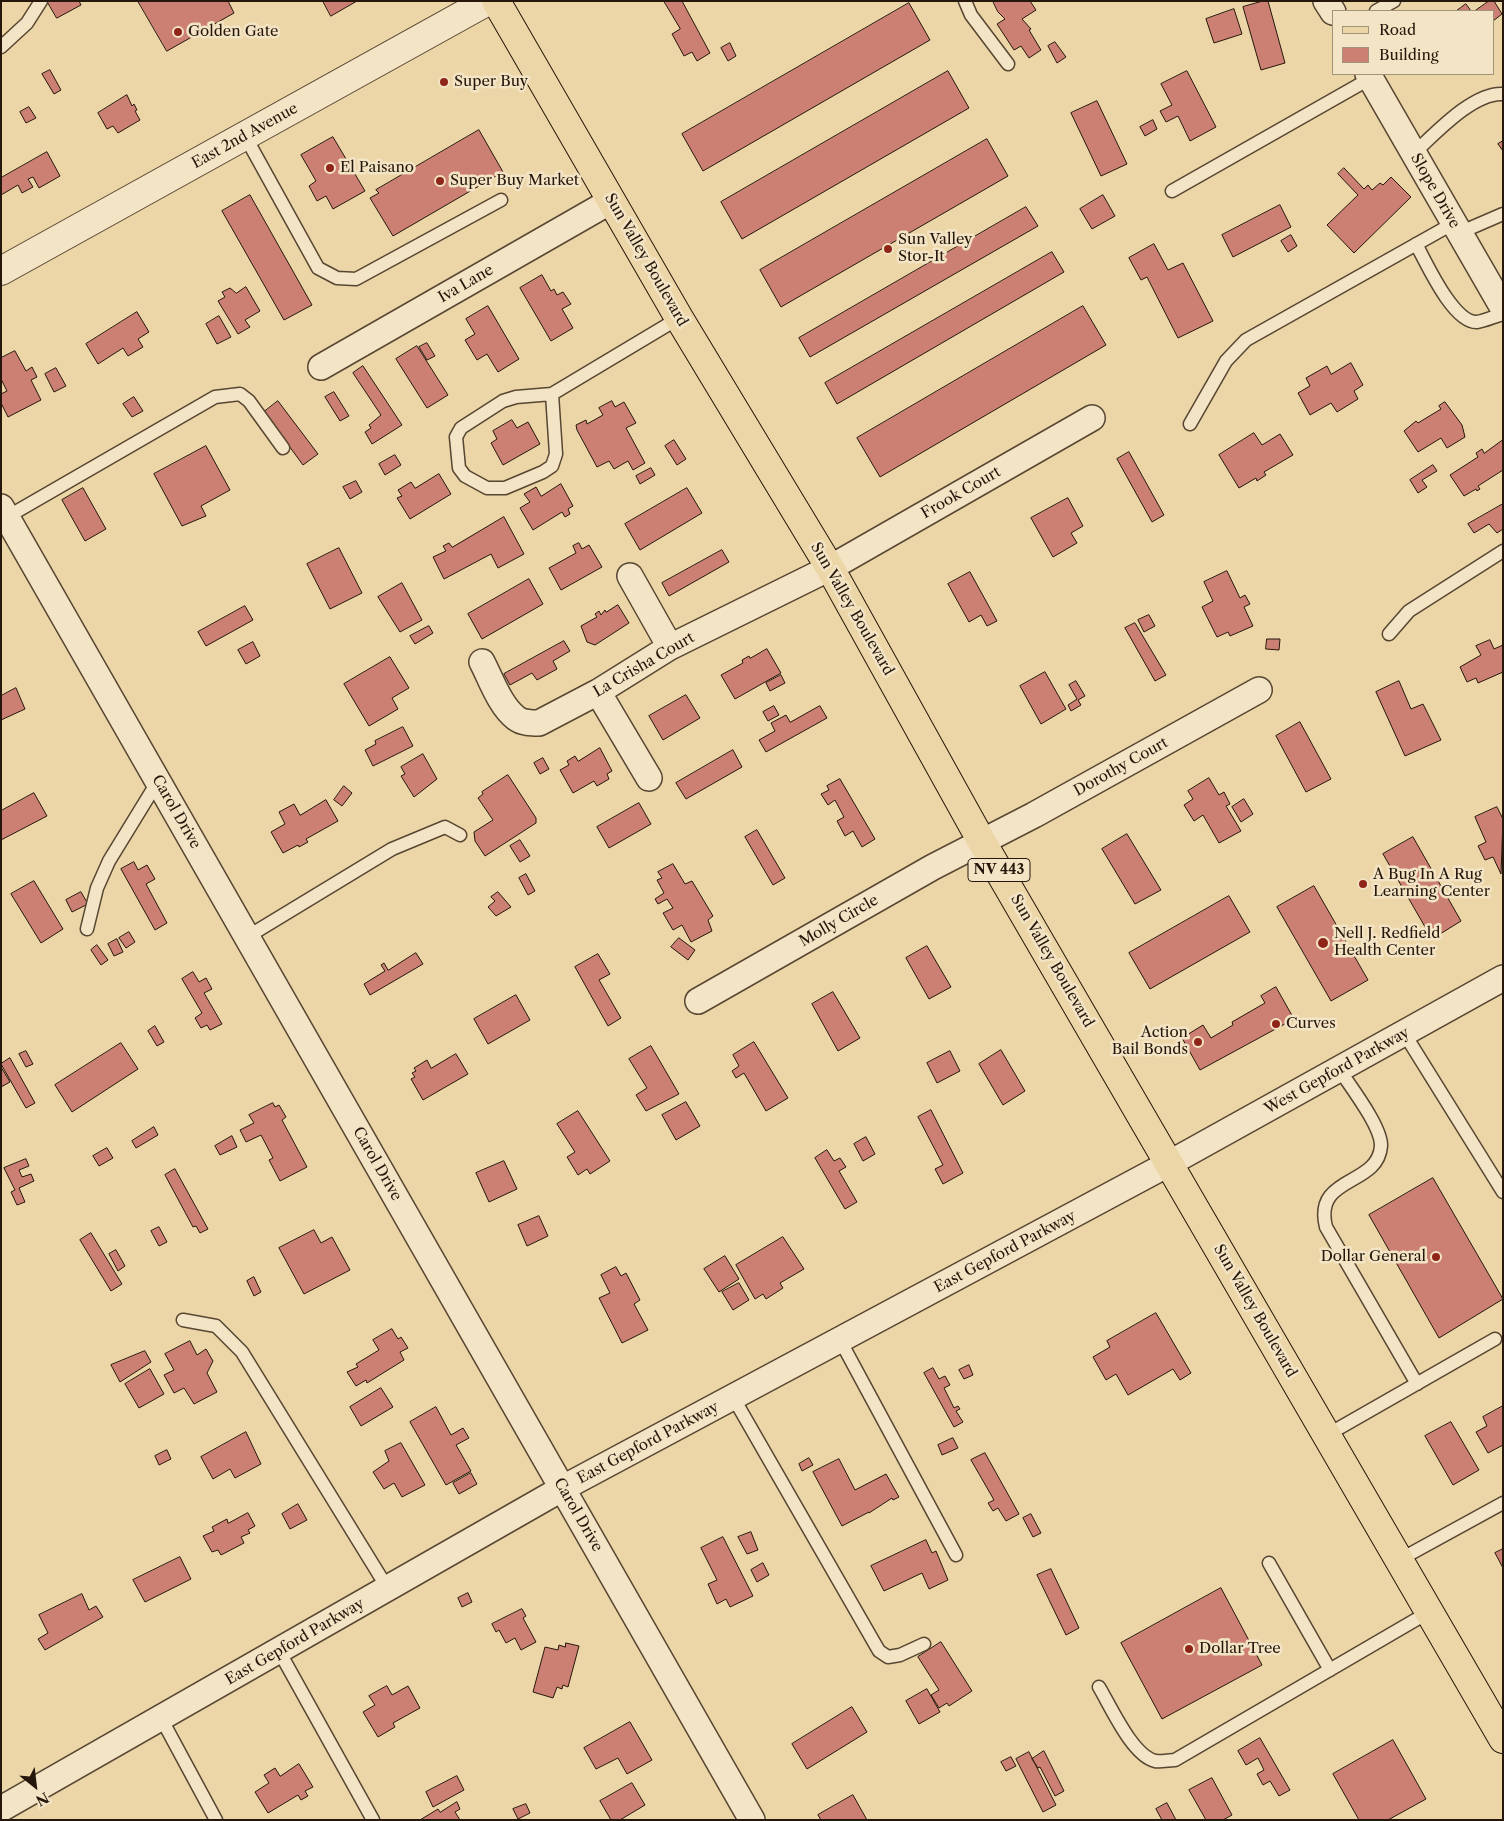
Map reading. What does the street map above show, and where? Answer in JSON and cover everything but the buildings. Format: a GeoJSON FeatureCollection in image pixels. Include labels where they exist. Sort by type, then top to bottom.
{"type":"FeatureCollection","features":[{"type":"Feature","properties":{"kind":"main road","name":"Sun Valley Boulevard"},"geometry":{"type":"LineString","coordinates":[[496,1],[679,318],[830,568],[982,842],[1503,1739]]}},
{"type":"Feature","properties":{"kind":"street","name":"East 2nd Avenue"},"geometry":{"type":"LineString","coordinates":[[1,270],[488,1]]}},
{"type":"Feature","properties":{"kind":"street","name":"Slope Drive"},"geometry":{"type":"LineString","coordinates":[[1369,76],[1503,308]]}},
{"type":"Feature","properties":{"kind":"street","name":"Iva Lane"},"geometry":{"type":"LineString","coordinates":[[321,367],[611,201]]}},
{"type":"Feature","properties":{"kind":"street","name":"Frook Court"},"geometry":{"type":"LineString","coordinates":[[830,568],[1092,418]]}},
{"type":"Feature","properties":{"kind":"street","name":"Carol Drive"},"geometry":{"type":"LineString","coordinates":[[4,512],[752,1820]]}},
{"type":"Feature","properties":{"kind":"street","name":"La Crisha Court"},"geometry":{"type":"LineString","coordinates":[[482,662],[504,703],[516,718],[528,723],[539,722],[598,692],[670,647],[830,568]]}},
{"type":"Feature","properties":{"kind":"street"},"geometry":{"type":"LineString","coordinates":[[630,576],[670,647]]}},
{"type":"Feature","properties":{"kind":"street","name":"Dorothy Court"},"geometry":{"type":"LineString","coordinates":[[982,842],[1259,690]]}},
{"type":"Feature","properties":{"kind":"street"},"geometry":{"type":"LineString","coordinates":[[598,692],[649,778]]}},
{"type":"Feature","properties":{"kind":"street","name":"Molly Circle"},"geometry":{"type":"LineString","coordinates":[[698,1002],[933,867],[982,842]]}},
{"type":"Feature","properties":{"kind":"street","name":"West Gepford Parkway"},"geometry":{"type":"LineString","coordinates":[[1170,1163],[1503,978]]}},
{"type":"Feature","properties":{"kind":"street","name":"East Gepford Parkway"},"geometry":{"type":"LineString","coordinates":[[1,1809],[563,1488],[1170,1163]]}},
{"type":"Feature","properties":{"kind":"lane"},"geometry":{"type":"LineString","coordinates":[[1,46],[27,23],[41,1]]}},
{"type":"Feature","properties":{"kind":"lane"},"geometry":{"type":"LineString","coordinates":[[965,1],[970,15],[1008,64]]}},
{"type":"Feature","properties":{"kind":"lane"},"geometry":{"type":"LineString","coordinates":[[1378,10],[1394,1]]}},
{"type":"Feature","properties":{"kind":"lane"},"geometry":{"type":"LineString","coordinates":[[1172,191],[1369,76]]}},
{"type":"Feature","properties":{"kind":"lane"},"geometry":{"type":"LineString","coordinates":[[1414,153],[1456,116],[1478,100],[1503,94]]}},
{"type":"Feature","properties":{"kind":"lane"},"geometry":{"type":"LineString","coordinates":[[245,136],[318,268],[337,278],[356,279],[501,200]]}},
{"type":"Feature","properties":{"kind":"lane"},"geometry":{"type":"LineString","coordinates":[[1190,424],[1226,361],[1246,340],[1416,244],[1457,228],[1503,214]]}},
{"type":"Feature","properties":{"kind":"lane"},"geometry":{"type":"LineString","coordinates":[[1416,244],[1460,316],[1476,322],[1503,314]]}},
{"type":"Feature","properties":{"kind":"lane"},"geometry":{"type":"LineString","coordinates":[[552,394],[556,454],[552,466],[543,472],[505,488],[487,488],[465,476],[459,468],[456,437],[461,428],[503,401],[516,397],[552,394],[679,318]]}},
{"type":"Feature","properties":{"kind":"lane"},"geometry":{"type":"LineString","coordinates":[[4,512],[215,397],[240,394],[282,448]]}},
{"type":"Feature","properties":{"kind":"lane"},"geometry":{"type":"LineString","coordinates":[[1389,634],[1408,611],[1503,551]]}},
{"type":"Feature","properties":{"kind":"lane"},"geometry":{"type":"LineString","coordinates":[[87,929],[97,888],[109,861],[158,781]]}},
{"type":"Feature","properties":{"kind":"lane"},"geometry":{"type":"LineString","coordinates":[[247,937],[392,849],[445,827],[460,835]]}},
{"type":"Feature","properties":{"kind":"lane"},"geometry":{"type":"LineString","coordinates":[[1404,1033],[1503,1192]]}},
{"type":"Feature","properties":{"kind":"lane"},"geometry":{"type":"LineString","coordinates":[[1339,1069],[1377,1129],[1381,1145],[1377,1158],[1366,1171],[1332,1192],[1324,1202],[1323,1214],[1326,1227],[1417,1384]]}},
{"type":"Feature","properties":{"kind":"lane"},"geometry":{"type":"LineString","coordinates":[[183,1320],[216,1326],[242,1352],[388,1588]]}},
{"type":"Feature","properties":{"kind":"lane"},"geometry":{"type":"LineString","coordinates":[[1327,1435],[1495,1339]]}},
{"type":"Feature","properties":{"kind":"lane"},"geometry":{"type":"LineString","coordinates":[[840,1340],[956,1555]]}},
{"type":"Feature","properties":{"kind":"lane"},"geometry":{"type":"LineString","coordinates":[[734,1397],[879,1651],[888,1657],[900,1655],[924,1644]]}},
{"type":"Feature","properties":{"kind":"lane"},"geometry":{"type":"LineString","coordinates":[[1399,1560],[1503,1503]]}},
{"type":"Feature","properties":{"kind":"lane"},"geometry":{"type":"LineString","coordinates":[[1269,1563],[1330,1670]]}},
{"type":"Feature","properties":{"kind":"lane"},"geometry":{"type":"LineString","coordinates":[[1099,1687],[1132,1741],[1144,1756],[1157,1761],[1175,1760],[1429,1612]]}},
{"type":"Feature","properties":{"kind":"lane"},"geometry":{"type":"LineString","coordinates":[[278,1651],[373,1820]]}},
{"type":"Feature","properties":{"kind":"lane"},"geometry":{"type":"LineString","coordinates":[[161,1718],[216,1820]]}},
{"type":"Feature","properties":{"kind":"place","name":"Golden Gate"},"geometry":{"type":"Point","coordinates":[178,32]}},
{"type":"Feature","properties":{"kind":"place","name":"Super Buy"},"geometry":{"type":"Point","coordinates":[444,82]}},
{"type":"Feature","properties":{"kind":"place","name":"El Paisano"},"geometry":{"type":"Point","coordinates":[330,168]}},
{"type":"Feature","properties":{"kind":"place","name":"Super Buy Market"},"geometry":{"type":"Point","coordinates":[440,181]}},
{"type":"Feature","properties":{"kind":"place","name":"Sun Valley Stor-It"},"geometry":{"type":"Point","coordinates":[888,249]}},
{"type":"Feature","properties":{"kind":"place","name":"A Bug In A Rug Learning Center"},"geometry":{"type":"Point","coordinates":[1363,884]}},
{"type":"Feature","properties":{"kind":"place","name":"Nell J. Redfield Health Center"},"geometry":{"type":"Point","coordinates":[1323,943]}},
{"type":"Feature","properties":{"kind":"place","name":"Curves"},"geometry":{"type":"Point","coordinates":[1276,1024]}},
{"type":"Feature","properties":{"kind":"place","name":"Action Bail Bonds"},"geometry":{"type":"Point","coordinates":[1198,1042]}},
{"type":"Feature","properties":{"kind":"place","name":"Dollar General"},"geometry":{"type":"Point","coordinates":[1436,1257]}},
{"type":"Feature","properties":{"kind":"place","name":"Dollar Tree"},"geometry":{"type":"Point","coordinates":[1189,1649]}}]}
